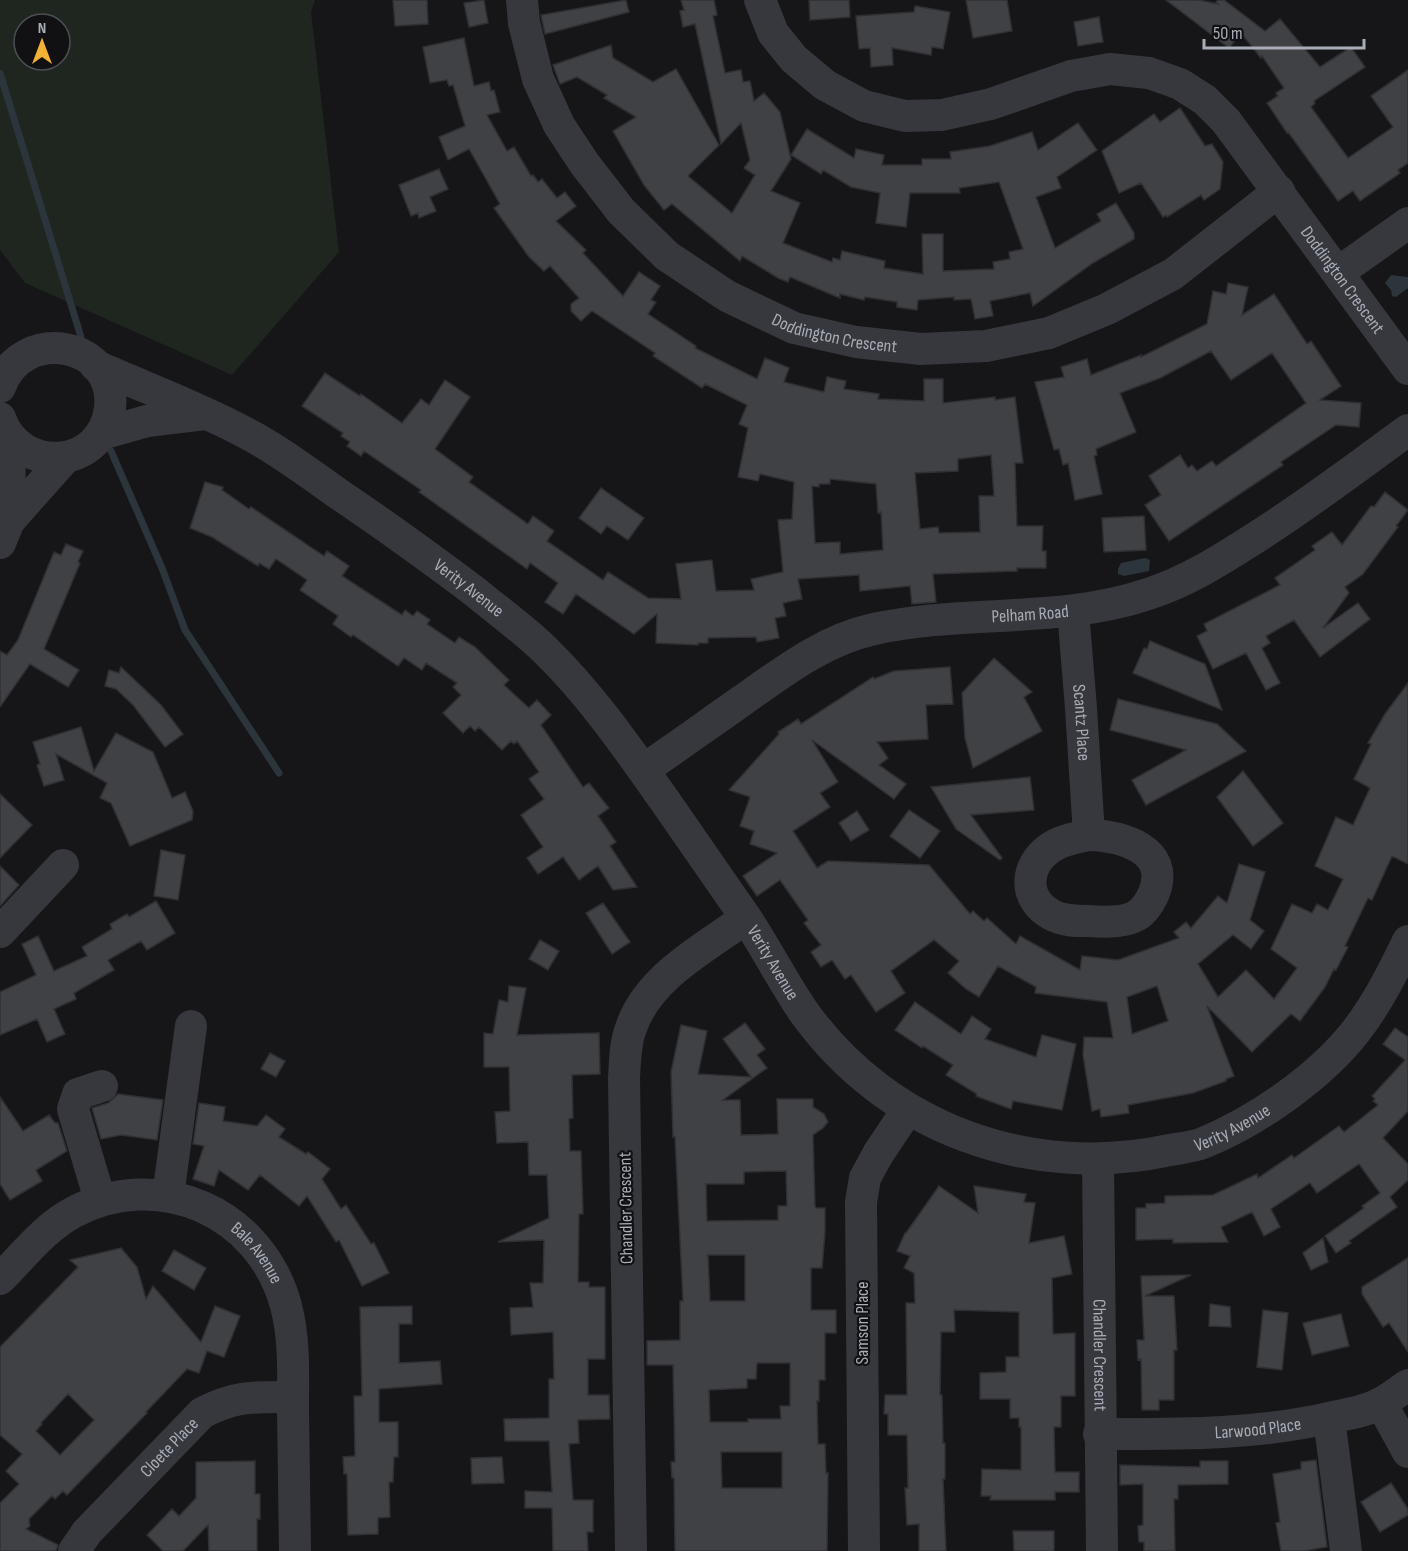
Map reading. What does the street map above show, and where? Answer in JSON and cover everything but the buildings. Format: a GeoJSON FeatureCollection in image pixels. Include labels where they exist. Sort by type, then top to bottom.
{"type":"FeatureCollection","features":[{"type":"Feature","properties":{"kind":"street","name":"Doddington Crescent"},"geometry":{"type":"LineString","coordinates":[[522,0],[524,23],[538,79],[559,125],[584,163],[621,211],[668,256],[727,296],[794,328],[856,342],[921,349],[986,346],[1049,333],[1107,309],[1173,274],[1279,191]]}},
{"type":"Feature","properties":{"kind":"street","name":"Doddington Crescent"},"geometry":{"type":"LineString","coordinates":[[760,0],[773,33],[794,59],[825,85],[864,106],[905,116],[942,115],[981,106],[1071,76],[1110,69],[1149,73],[1180,84],[1205,100],[1226,121],[1408,369]]}},
{"type":"Feature","properties":{"kind":"street"},"geometry":{"type":"LineString","coordinates":[[1339,272],[1408,223]]}},
{"type":"Feature","properties":{"kind":"street","name":"Verity Avenue"},"geometry":{"type":"LineString","coordinates":[[0,386],[7,372],[29,353],[43,348],[57,347],[72,350],[85,356],[96,366],[249,434],[398,533],[508,618],[547,652],[586,695],[643,770],[746,918],[804,1012],[845,1060],[875,1088],[908,1108],[990,1146],[1054,1158],[1098,1160],[1144,1156],[1201,1144],[1261,1113],[1310,1079],[1355,1032],[1391,977],[1408,941]]}},
{"type":"Feature","properties":{"kind":"street"},"geometry":{"type":"LineString","coordinates":[[3,427],[20,448],[34,455],[49,459],[65,458],[79,453],[101,434],[110,406],[109,392],[96,366]]}},
{"type":"Feature","properties":{"kind":"street"},"geometry":{"type":"LineString","coordinates":[[101,434],[147,421],[206,414]]}},
{"type":"Feature","properties":{"kind":"street"},"geometry":{"type":"LineString","coordinates":[[3,427],[4,532]]}},
{"type":"Feature","properties":{"kind":"street","name":"Pelham Road"},"geometry":{"type":"LineString","coordinates":[[643,770],[797,662],[849,636],[906,624],[1110,606],[1182,581],[1223,559],[1285,519],[1408,430]]}},
{"type":"Feature","properties":{"kind":"street"},"geometry":{"type":"LineString","coordinates":[[4,532],[65,458]]}},
{"type":"Feature","properties":{"kind":"street","name":"Scantz Place"},"geometry":{"type":"LineString","coordinates":[[1073,611],[1089,835]]}},
{"type":"Feature","properties":{"kind":"street"},"geometry":{"type":"LineString","coordinates":[[0,932],[63,865]]}},
{"type":"Feature","properties":{"kind":"street","name":"Chandler Crescent"},"geometry":{"type":"LineString","coordinates":[[631,1551],[624,1078],[630,1029],[641,1004],[659,984],[746,918]]}},
{"type":"Feature","properties":{"kind":"street"},"geometry":{"type":"LineString","coordinates":[[168,1196],[191,1026]]}},
{"type":"Feature","properties":{"kind":"street"},"geometry":{"type":"LineString","coordinates":[[100,1200],[73,1109],[78,1094],[102,1086]]}},
{"type":"Feature","properties":{"kind":"street","name":"Samson Place"},"geometry":{"type":"LineString","coordinates":[[864,1551],[861,1203],[865,1178],[908,1108]]}},
{"type":"Feature","properties":{"kind":"street","name":"Chandler Crescent"},"geometry":{"type":"LineString","coordinates":[[1098,1160],[1099,1434],[1102,1551]]}},
{"type":"Feature","properties":{"kind":"street","name":"Bale Avenue"},"geometry":{"type":"LineString","coordinates":[[0,1279],[51,1228],[71,1214],[100,1200],[124,1195],[168,1196],[198,1204],[223,1217],[243,1232],[257,1247],[280,1286],[291,1330],[295,1551]]}},
{"type":"Feature","properties":{"kind":"street","name":"Larwood Place"},"geometry":{"type":"LineString","coordinates":[[1099,1434],[1208,1433],[1273,1428],[1357,1412],[1380,1403],[1408,1385]]}},
{"type":"Feature","properties":{"kind":"street","name":"Cloete Place"},"geometry":{"type":"LineString","coordinates":[[74,1551],[87,1532],[202,1413],[221,1403],[243,1398],[293,1397]]}},
{"type":"Feature","properties":{"kind":"street"},"geometry":{"type":"LineString","coordinates":[[1380,1403],[1408,1452]]}},
{"type":"Feature","properties":{"kind":"street"},"geometry":{"type":"LineString","coordinates":[[1329,1418],[1346,1551]]}},
{"type":"Feature","properties":{"kind":"shaded area"},"geometry":{"type":"Polygon","coordinates":[[[0,0],[315,0],[311,12],[339,252],[232,375],[25,283],[0,250],[0,0]]]}},
{"type":"Feature","properties":{"kind":"shaded area"},"geometry":{"type":"Polygon","coordinates":[[[1391,275],[1408,277],[1408,288],[1396,297],[1392,296],[1391,290],[1385,283],[1391,275]]]}},
{"type":"Feature","properties":{"kind":"shaded area"},"geometry":{"type":"Polygon","coordinates":[[[1145,558],[1150,560],[1149,571],[1124,576],[1118,574],[1121,563],[1145,558]]]}},
{"type":"Feature","properties":{"kind":"waterway"},"geometry":{"type":"LineString","coordinates":[[0,73],[81,337]]}},
{"type":"Feature","properties":{"kind":"waterway"},"geometry":{"type":"LineString","coordinates":[[111,451],[162,568],[185,630],[279,773]]}}]}
